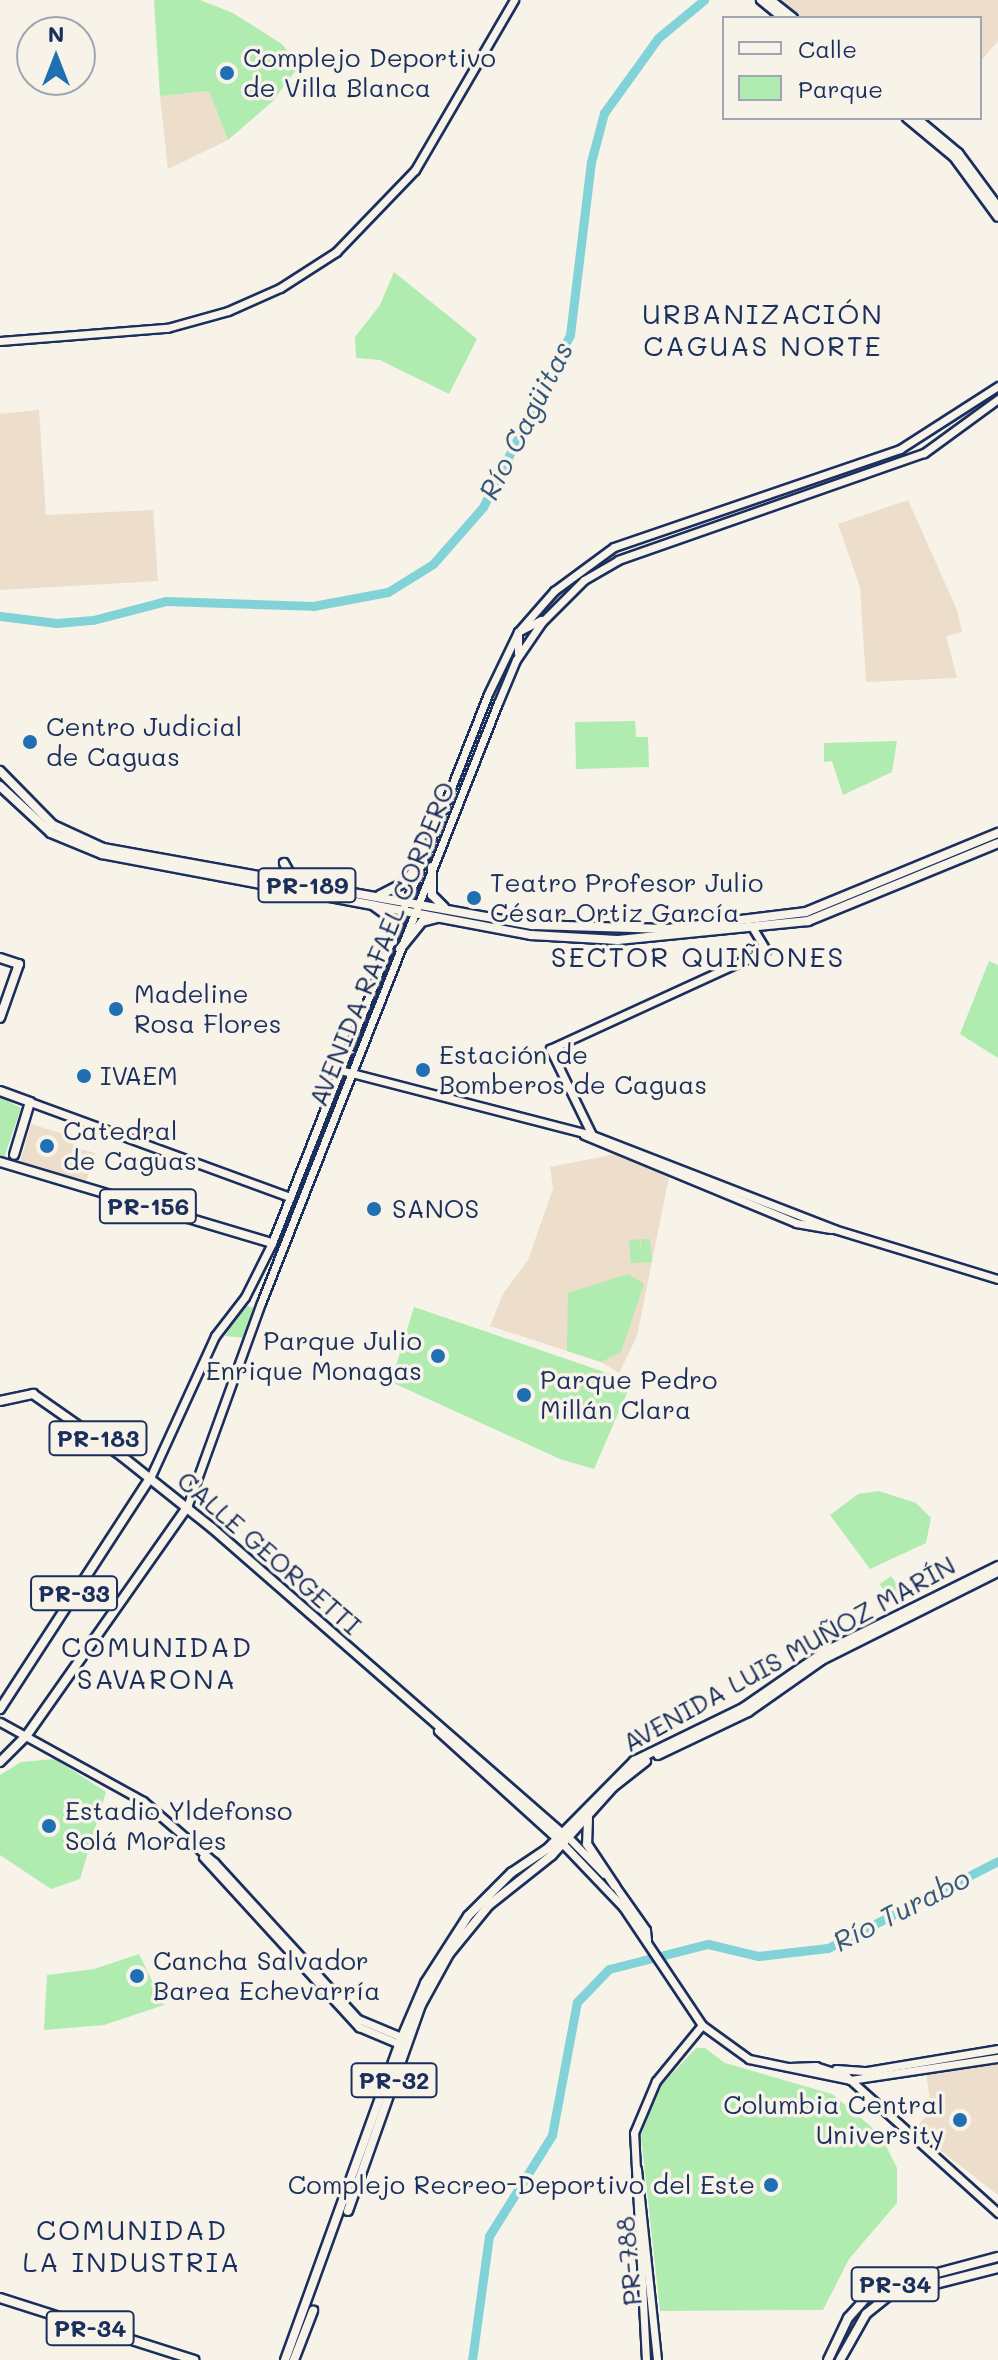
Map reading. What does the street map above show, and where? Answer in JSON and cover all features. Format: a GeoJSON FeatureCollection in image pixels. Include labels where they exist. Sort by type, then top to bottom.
{"type":"FeatureCollection","features":[{"type":"Feature","properties":{"kind":"main road"},"geometry":{"type":"LineString","coordinates":[[0,341],[121,333],[210,316],[280,288],[336,252],[415,170],[514,0]]}},
{"type":"Feature","properties":{"kind":"main road"},"geometry":{"type":"LineString","coordinates":[[761,0],[781,16]]}},
{"type":"Feature","properties":{"kind":"main road"},"geometry":{"type":"LineString","coordinates":[[770,0],[790,16]]}},
{"type":"Feature","properties":{"kind":"main road"},"geometry":{"type":"LineString","coordinates":[[909,120],[954,157],[998,217]]}},
{"type":"Feature","properties":{"kind":"main road"},"geometry":{"type":"LineString","coordinates":[[918,120],[958,153],[998,207]]}},
{"type":"Feature","properties":{"kind":"main road","name":"AVENIDA RAFAEL CORDERO"},"geometry":{"type":"LineString","coordinates":[[412,906],[430,843],[518,632],[554,591],[614,547],[900,449],[998,386]]}},
{"type":"Feature","properties":{"kind":"main road","name":"AVENIDA RAFAEL CORDERO"},"geometry":{"type":"LineString","coordinates":[[150,1478],[215,1336],[245,1297],[272,1243],[340,1070],[432,867],[516,660],[547,616],[584,580],[618,560],[924,453],[998,399]]}},
{"type":"Feature","properties":{"kind":"main road"},"geometry":{"type":"LineString","coordinates":[[516,660],[518,632],[547,616]]}},
{"type":"Feature","properties":{"kind":"main road","name":"PR-189"},"geometry":{"type":"LineString","coordinates":[[0,771],[53,825],[82,841],[345,893],[370,903],[412,906]]}},
{"type":"Feature","properties":{"kind":"main road","name":"PR-189"},"geometry":{"type":"LineString","coordinates":[[0,786],[31,818],[81,847],[234,879],[380,895],[412,906],[485,921],[618,940],[753,928],[836,912],[998,843]]}},
{"type":"Feature","properties":{"kind":"main road","name":"PR-189"},"geometry":{"type":"LineString","coordinates":[[485,921],[618,930],[806,912],[998,833]]}},
{"type":"Feature","properties":{"kind":"main road"},"geometry":{"type":"LineString","coordinates":[[380,895],[407,881],[430,843]]}},
{"type":"Feature","properties":{"kind":"main road"},"geometry":{"type":"LineString","coordinates":[[284,863],[290,874],[345,893]]}},
{"type":"Feature","properties":{"kind":"main road"},"geometry":{"type":"LineString","coordinates":[[370,903],[388,916],[396,945],[422,922],[446,913],[432,895],[432,867]]}},
{"type":"Feature","properties":{"kind":"main road"},"geometry":{"type":"LineString","coordinates":[[234,879],[270,878]]}},
{"type":"Feature","properties":{"kind":"main road"},"geometry":{"type":"LineString","coordinates":[[588,1135],[583,1117],[550,1049],[766,950],[753,928]]}},
{"type":"Feature","properties":{"kind":"main road","name":"AVENIDA RAFAEL CORDERO"},"geometry":{"type":"LineString","coordinates":[[27,1735],[187,1507],[296,1214],[353,1074],[396,945]]}},
{"type":"Feature","properties":{"kind":"main road"},"geometry":{"type":"LineString","coordinates":[[0,958],[19,964],[0,1018]]}},
{"type":"Feature","properties":{"kind":"main road"},"geometry":{"type":"LineString","coordinates":[[340,1070],[604,1139],[834,1229],[998,1279]]}},
{"type":"Feature","properties":{"kind":"main road"},"geometry":{"type":"LineString","coordinates":[[0,1091],[290,1197],[296,1214]]}},
{"type":"Feature","properties":{"kind":"main road"},"geometry":{"type":"LineString","coordinates":[[0,1162],[11,1165],[30,1102]]}},
{"type":"Feature","properties":{"kind":"main road"},"geometry":{"type":"LineString","coordinates":[[568,1131],[583,1117]]}},
{"type":"Feature","properties":{"kind":"main road"},"geometry":{"type":"LineString","coordinates":[[604,1139],[605,1128]]}},
{"type":"Feature","properties":{"kind":"main road"},"geometry":{"type":"LineString","coordinates":[[588,1135],[796,1223],[834,1229]]}},
{"type":"Feature","properties":{"kind":"main road","name":"PR-156"},"geometry":{"type":"LineString","coordinates":[[11,1165],[272,1243]]}},
{"type":"Feature","properties":{"kind":"main road","name":"CALLE GEORGETTI"},"geometry":{"type":"LineString","coordinates":[[0,1401],[33,1394],[150,1478],[424,1712],[563,1839]]}},
{"type":"Feature","properties":{"kind":"main road","name":"PR-33"},"geometry":{"type":"LineString","coordinates":[[0,1709],[150,1478]]}},
{"type":"Feature","properties":{"kind":"main road","name":"AVENIDA LUIS MUÑOZ MARÍN"},"geometry":{"type":"LineString","coordinates":[[285,2360],[430,1972],[468,1916],[499,1885],[563,1839],[634,1761],[743,1708],[824,1652],[998,1569]]}},
{"type":"Feature","properties":{"kind":"main road","name":"AVENIDA LUIS MUÑOZ MARÍN"},"geometry":{"type":"LineString","coordinates":[[294,2360],[404,2042],[428,1989],[466,1931],[641,1764],[748,1712],[822,1660],[985,1574]]}},
{"type":"Feature","properties":{"kind":"main road"},"geometry":{"type":"LineString","coordinates":[[0,1722],[136,1797],[199,1852],[358,2019],[404,2042]]}},
{"type":"Feature","properties":{"kind":"main road","name":"PR-33"},"geometry":{"type":"LineString","coordinates":[[1,1758],[27,1735]]}},
{"type":"Feature","properties":{"kind":"main road"},"geometry":{"type":"LineString","coordinates":[[588,1817],[587,1844],[615,1886]]}},
{"type":"Feature","properties":{"kind":"main road","name":"PR-183"},"geometry":{"type":"LineString","coordinates":[[563,1839],[615,1886],[646,1930],[647,1942]]}},
{"type":"Feature","properties":{"kind":"main road","name":"PR-183"},"geometry":{"type":"LineString","coordinates":[[563,1839],[613,1896],[702,2025],[749,2059],[850,2080],[996,2059]]}},
{"type":"Feature","properties":{"kind":"main road"},"geometry":{"type":"LineString","coordinates":[[466,1931],[499,1885]]}},
{"type":"Feature","properties":{"kind":"main road"},"geometry":{"type":"LineString","coordinates":[[430,1972],[458,1941]]}},
{"type":"Feature","properties":{"kind":"main road","name":"PR-788"},"geometry":{"type":"LineString","coordinates":[[646,2360],[634,2133],[645,2100],[702,2025]]}},
{"type":"Feature","properties":{"kind":"main road"},"geometry":{"type":"LineString","coordinates":[[995,2049],[996,2059]]}},
{"type":"Feature","properties":{"kind":"main road","name":"PR-183"},"geometry":{"type":"LineString","coordinates":[[786,2067],[815,2066],[867,2071],[995,2049]]}},
{"type":"Feature","properties":{"kind":"main road"},"geometry":{"type":"LineString","coordinates":[[850,2080],[919,2062]]}},
{"type":"Feature","properties":{"kind":"main road"},"geometry":{"type":"LineString","coordinates":[[815,2066],[850,2080],[998,2213]]}},
{"type":"Feature","properties":{"kind":"main road"},"geometry":{"type":"LineString","coordinates":[[864,2094],[871,2079]]}},
{"type":"Feature","properties":{"kind":"main road","name":"PR-788"},"geometry":{"type":"LineString","coordinates":[[635,2159],[651,2276],[657,2360]]}},
{"type":"Feature","properties":{"kind":"main road","name":"PR-34"},"geometry":{"type":"LineString","coordinates":[[828,2360],[848,2318],[866,2298],[885,2287],[998,2257]]}},
{"type":"Feature","properties":{"kind":"main road","name":"PR-34"},"geometry":{"type":"LineString","coordinates":[[840,2360],[866,2314],[888,2296],[998,2268]]}},
{"type":"Feature","properties":{"kind":"main road"},"geometry":{"type":"LineString","coordinates":[[640,2277],[651,2276]]}},
{"type":"Feature","properties":{"kind":"main road"},"geometry":{"type":"LineString","coordinates":[[641,2287],[652,2286]]}},
{"type":"Feature","properties":{"kind":"main road","name":"PR-34"},"geometry":{"type":"LineString","coordinates":[[0,2298],[194,2360]]}},
{"type":"Feature","properties":{"kind":"shaded area"},"geometry":{"type":"Polygon","coordinates":[[[779,0],[998,0],[998,41],[982,60],[982,16],[799,16],[779,0]]]}},
{"type":"Feature","properties":{"kind":"shaded area"},"geometry":{"type":"Polygon","coordinates":[[[209,91],[228,140],[168,169],[160,96],[209,91]]]}},
{"type":"Feature","properties":{"kind":"shaded area"},"geometry":{"type":"Polygon","coordinates":[[[39,410],[46,515],[153,510],[158,581],[0,590],[0,414],[39,410]]]}},
{"type":"Feature","properties":{"kind":"shaded area"},"geometry":{"type":"Polygon","coordinates":[[[908,500],[957,610],[962,632],[946,636],[957,678],[866,682],[860,587],[838,524],[908,500]]]}},
{"type":"Feature","properties":{"kind":"shaded area"},"geometry":{"type":"Polygon","coordinates":[[[31,1124],[76,1138],[73,1147],[95,1153],[85,1185],[19,1166],[31,1124]]]}},
{"type":"Feature","properties":{"kind":"shaded area"},"geometry":{"type":"Polygon","coordinates":[[[616,1154],[670,1172],[637,1336],[619,1373],[601,1362],[490,1326],[503,1294],[528,1260],[553,1189],[550,1167],[616,1154]]]}},
{"type":"Feature","properties":{"kind":"shaded area","name":"Columbia Central University"},"geometry":{"type":"Polygon","coordinates":[[[998,2060],[998,2195],[914,2130],[931,2110],[926,2072],[998,2060]]]}},
{"type":"Feature","properties":{"kind":"green space","name":"Complejo Deportivo de Villa Blanca"},"geometry":{"type":"Polygon","coordinates":[[[154,0],[200,0],[233,13],[282,44],[299,66],[273,101],[228,140],[209,91],[160,96],[154,0]]]}},
{"type":"Feature","properties":{"kind":"green space"},"geometry":{"type":"Polygon","coordinates":[[[394,272],[477,339],[449,394],[380,360],[356,358],[355,337],[380,305],[394,272]]]}},
{"type":"Feature","properties":{"kind":"green space"},"geometry":{"type":"Polygon","coordinates":[[[635,721],[636,737],[648,737],[649,767],[576,769],[575,722],[635,721]]]}},
{"type":"Feature","properties":{"kind":"green space"},"geometry":{"type":"Polygon","coordinates":[[[897,741],[892,772],[843,795],[832,761],[824,762],[824,743],[897,741]]]}},
{"type":"Feature","properties":{"kind":"green space"},"geometry":{"type":"Polygon","coordinates":[[[989,961],[998,965],[998,1058],[960,1034],[989,961]]]}},
{"type":"Feature","properties":{"kind":"green space"},"geometry":{"type":"Polygon","coordinates":[[[0,1097],[21,1108],[4,1158],[0,1157],[0,1097]]]}},
{"type":"Feature","properties":{"kind":"green space"},"geometry":{"type":"Polygon","coordinates":[[[639,1239],[641,1249],[641,1239],[650,1239],[652,1262],[631,1263],[629,1240],[639,1239]]]}},
{"type":"Feature","properties":{"kind":"green space"},"geometry":{"type":"Polygon","coordinates":[[[628,1274],[644,1284],[621,1352],[601,1362],[567,1351],[568,1293],[628,1274]]]}},
{"type":"Feature","properties":{"kind":"green space"},"geometry":{"type":"Polygon","coordinates":[[[243,1305],[254,1308],[245,1338],[225,1336],[243,1305]]]}},
{"type":"Feature","properties":{"kind":"green space","name":"Parque Pedro Millán Clara"},"geometry":{"type":"Polygon","coordinates":[[[414,1307],[613,1375],[630,1386],[594,1469],[560,1459],[391,1382],[414,1307]]]}},
{"type":"Feature","properties":{"kind":"green space"},"geometry":{"type":"Polygon","coordinates":[[[879,1491],[916,1503],[931,1518],[926,1543],[870,1569],[830,1515],[858,1494],[879,1491]]]}},
{"type":"Feature","properties":{"kind":"green space"},"geometry":{"type":"Polygon","coordinates":[[[891,1576],[905,1595],[894,1604],[880,1584],[891,1576]]]}},
{"type":"Feature","properties":{"kind":"green space","name":"Estadio Yldefonso Solá Morales"},"geometry":{"type":"Polygon","coordinates":[[[55,1759],[106,1792],[80,1879],[51,1889],[0,1855],[0,1775],[21,1762],[55,1759]]]}},
{"type":"Feature","properties":{"kind":"green space"},"geometry":{"type":"Polygon","coordinates":[[[139,1954],[164,2005],[104,2025],[44,2030],[47,1975],[94,1969],[139,1954]]]}},
{"type":"Feature","properties":{"kind":"green space","name":"Complejo Recreo-Deportivo del Este"},"geometry":{"type":"Polygon","coordinates":[[[696,2048],[705,2048],[725,2063],[832,2094],[880,2134],[897,2168],[897,2203],[849,2259],[823,2310],[660,2311],[641,2136],[657,2090],[696,2048]]]}},
{"type":"Feature","properties":{"kind":"waterway","name":"Río Cagüitas"},"geometry":{"type":"LineString","coordinates":[[0,616],[57,623],[93,620],[166,601],[313,606],[388,592],[433,564],[483,507],[570,335],[591,162],[604,113],[658,38],[704,0]]}},
{"type":"Feature","properties":{"kind":"waterway","name":"Río Turabo"},"geometry":{"type":"LineString","coordinates":[[472,2360],[489,2236],[552,2135],[577,2002],[609,1969],[708,1944],[758,1956],[828,1948],[998,1861]]}},
{"type":"Feature","properties":{"kind":"place","name":"Complejo Deportivo de Villa Blanca"},"geometry":{"type":"Point","coordinates":[227,73]}},
{"type":"Feature","properties":{"kind":"place","name":"Centro Judicial de Caguas"},"geometry":{"type":"Point","coordinates":[30,742]}},
{"type":"Feature","properties":{"kind":"place","name":"Teatro Profesor Julio César Ortiz García"},"geometry":{"type":"Point","coordinates":[474,898]}},
{"type":"Feature","properties":{"kind":"place","name":"Madeline Rosa Flores"},"geometry":{"type":"Point","coordinates":[116,1009]}},
{"type":"Feature","properties":{"kind":"place","name":"Estación de Bomberos de Caguas"},"geometry":{"type":"Point","coordinates":[423,1070]}},
{"type":"Feature","properties":{"kind":"place","name":"IVAEM"},"geometry":{"type":"Point","coordinates":[84,1076]}},
{"type":"Feature","properties":{"kind":"place","name":"Catedral de Caguas"},"geometry":{"type":"Point","coordinates":[47,1146]}},
{"type":"Feature","properties":{"kind":"place","name":"SANOS"},"geometry":{"type":"Point","coordinates":[374,1209]}},
{"type":"Feature","properties":{"kind":"place","name":"Parque Julio Enrique Monagas"},"geometry":{"type":"Point","coordinates":[438,1356]}},
{"type":"Feature","properties":{"kind":"place","name":"Parque Pedro Millán Clara"},"geometry":{"type":"Point","coordinates":[524,1395]}},
{"type":"Feature","properties":{"kind":"place","name":"Estadio Yldefonso Solá Morales"},"geometry":{"type":"Point","coordinates":[49,1826]}},
{"type":"Feature","properties":{"kind":"place","name":"Cancha Salvador Barea Echevarría"},"geometry":{"type":"Point","coordinates":[137,1976]}},
{"type":"Feature","properties":{"kind":"place","name":"Columbia Central University"},"geometry":{"type":"Point","coordinates":[960,2120]}},
{"type":"Feature","properties":{"kind":"place","name":"Complejo Recreo-Deportivo del Este"},"geometry":{"type":"Point","coordinates":[771,2185]}},
{"type":"Feature","properties":{"kind":"district","name":"URBANIZACIÓN CAGUAS NORTE"},"geometry":{"type":"Point","coordinates":[763,329]}},
{"type":"Feature","properties":{"kind":"district","name":"SECTOR QUIÑONES"},"geometry":{"type":"Point","coordinates":[698,956]}},
{"type":"Feature","properties":{"kind":"district","name":"COMUNIDAD SAVARONA"},"geometry":{"type":"Point","coordinates":[157,1662]}},
{"type":"Feature","properties":{"kind":"district","name":"COMUNIDAD LA INDUSTRIA"},"geometry":{"type":"Point","coordinates":[132,2245]}}]}
